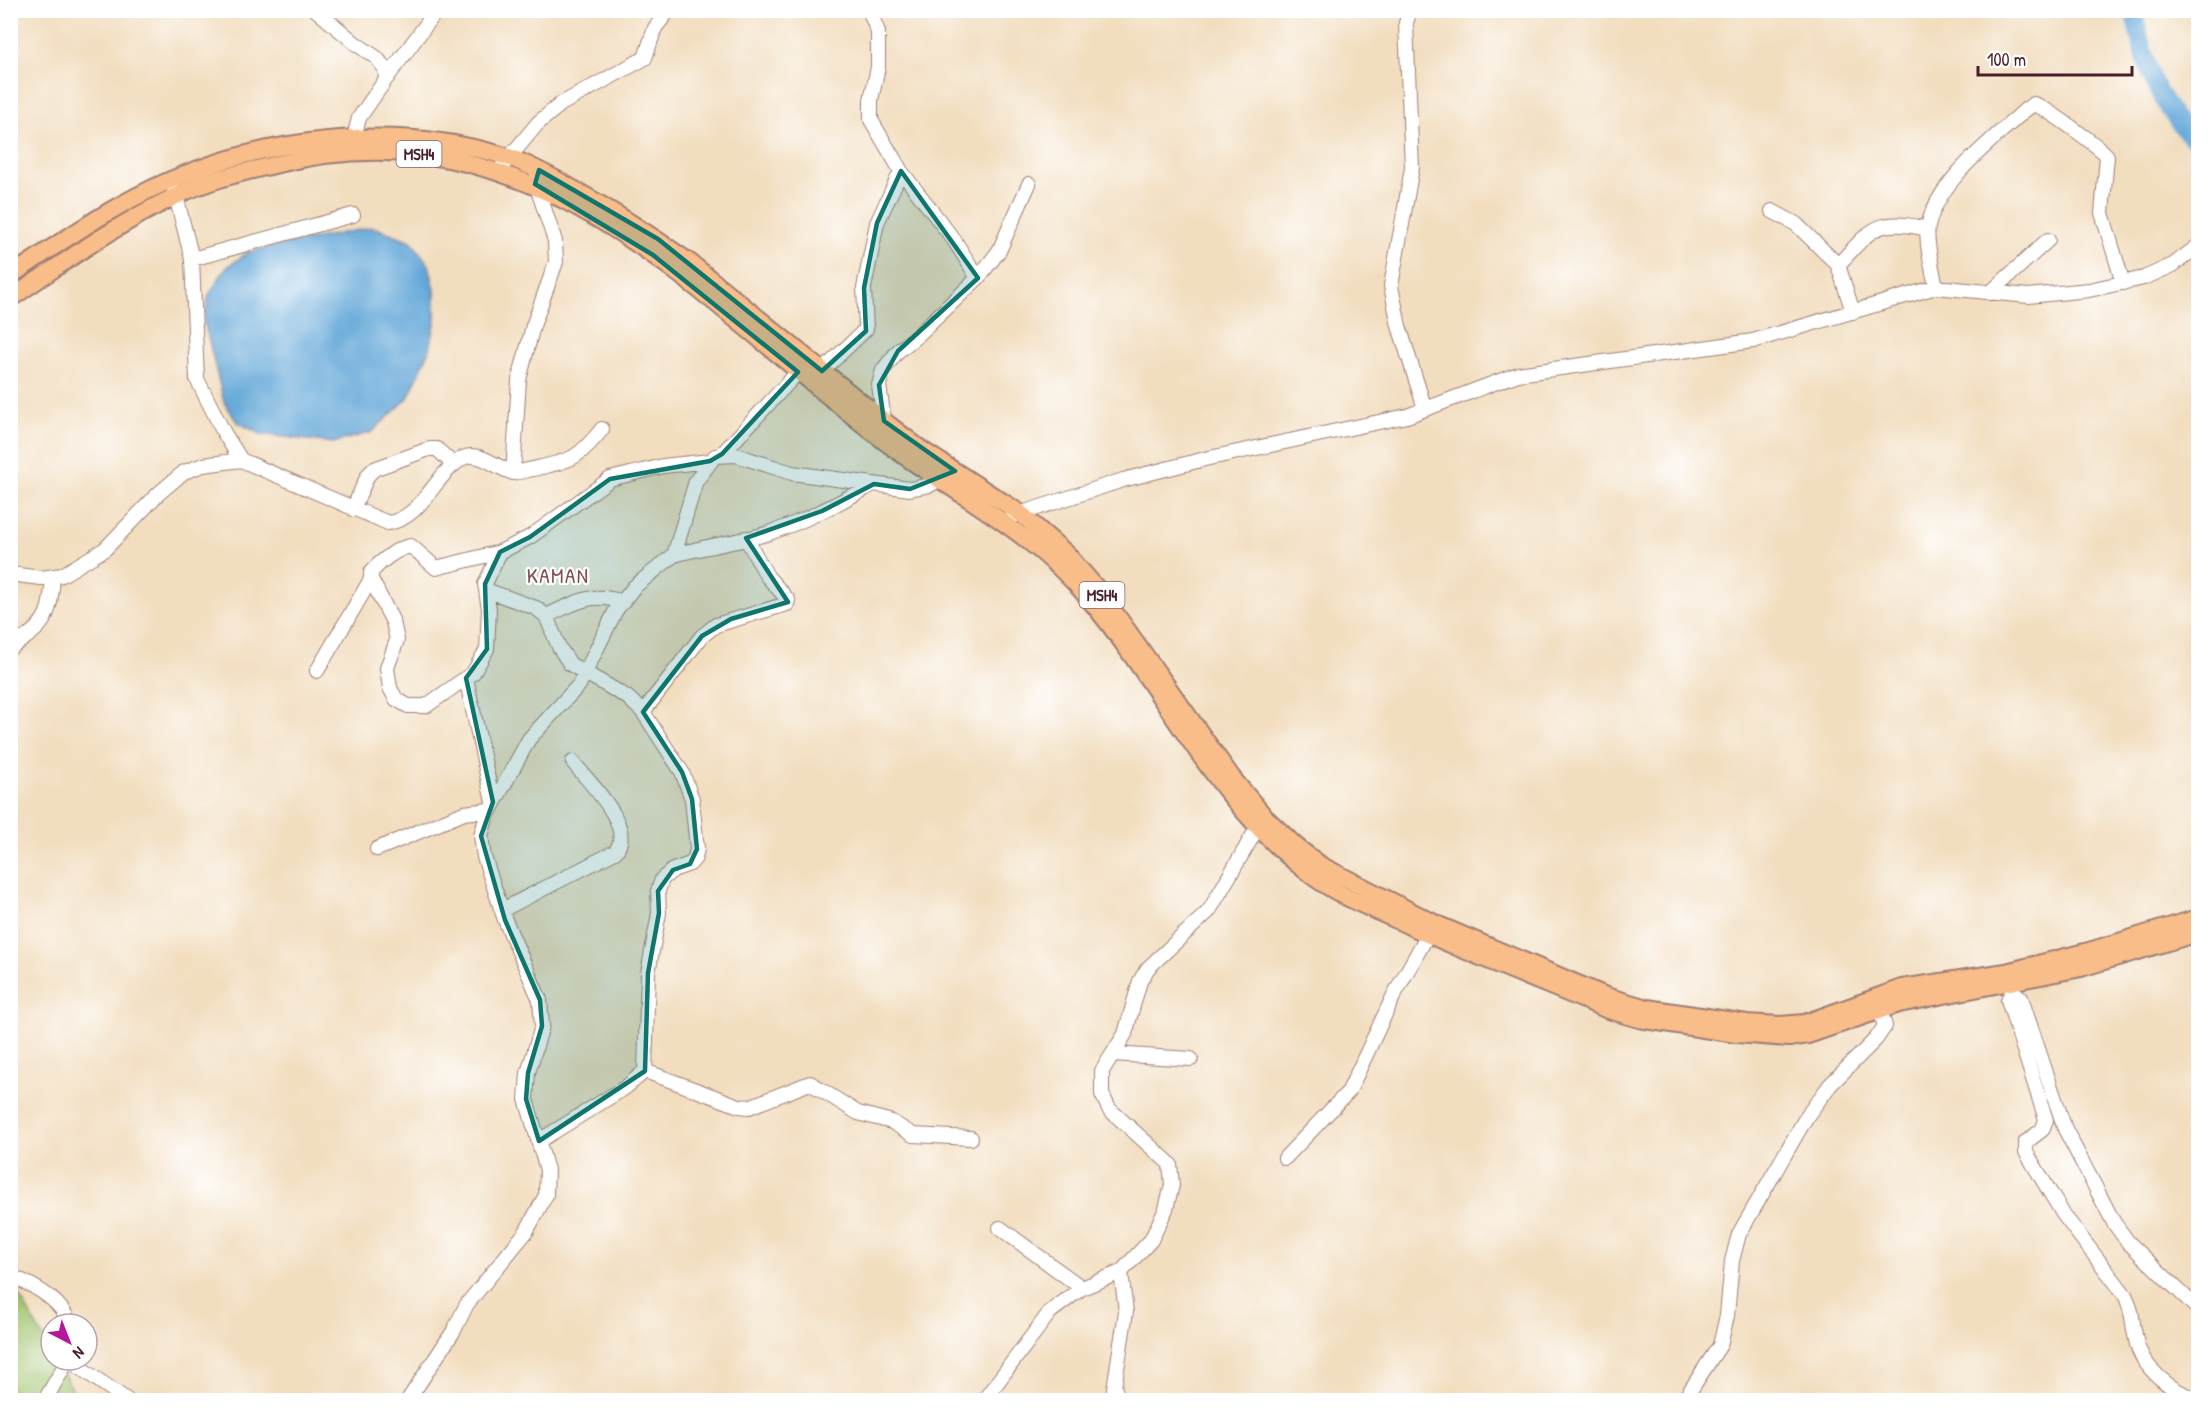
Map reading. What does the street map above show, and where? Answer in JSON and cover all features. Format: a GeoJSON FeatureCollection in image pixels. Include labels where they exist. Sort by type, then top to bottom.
{"type":"FeatureCollection","features":[{"type":"Feature","properties":{"kind":"main road","name":"MSH4"},"geometry":{"type":"LineString","coordinates":[[13,287],[119,206],[174,188],[211,166],[302,141],[461,145],[509,157],[653,255],[810,375],[884,421],[1059,566],[1090,601],[1224,791],[1261,823],[1322,866],[1431,929],[1606,996],[1647,1008],[1747,1023],[1780,1025],[1805,1023],[1878,1004],[1902,988],[2010,982],[2081,968],[2199,933]]}},
{"type":"Feature","properties":{"kind":"main road","name":"MSH4"},"geometry":{"type":"LineString","coordinates":[[352,144],[463,161],[498,171],[537,177],[614,210],[666,246],[878,437],[1020,513],[1066,553],[1100,592],[1233,779],[1261,823]]}},
{"type":"Feature","properties":{"kind":"main road","name":"MSH4"},"geometry":{"type":"LineString","coordinates":[[2010,982],[2089,951],[2199,918]]}},
{"type":"Feature","properties":{"kind":"street"},"geometry":{"type":"LineString","coordinates":[[316,10],[355,43],[377,58],[385,69],[386,79]]}},
{"type":"Feature","properties":{"kind":"street"},"geometry":{"type":"LineString","coordinates":[[352,144],[359,118],[437,10]]}},
{"type":"Feature","properties":{"kind":"street"},"geometry":{"type":"LineString","coordinates":[[498,171],[538,123],[561,104],[645,58],[655,28],[669,10]]}},
{"type":"Feature","properties":{"kind":"street"},"geometry":{"type":"LineString","coordinates":[[869,10],[878,32],[878,67],[871,120],[901,171],[954,240],[978,278]]}},
{"type":"Feature","properties":{"kind":"street"},"geometry":{"type":"LineString","coordinates":[[1410,10],[1406,23],[1412,168],[1392,281],[1399,326],[1425,410]]}},
{"type":"Feature","properties":{"kind":"street"},"geometry":{"type":"LineString","coordinates":[[1936,287],[1927,229],[1937,198],[1954,178],[2025,110],[2040,104],[2072,130],[2099,146],[2107,156],[2102,213],[2123,283]]}},
{"type":"Feature","properties":{"kind":"street"},"geometry":{"type":"LineString","coordinates":[[674,555],[696,481],[716,457],[866,329],[864,288],[877,223],[901,171]]}},
{"type":"Feature","properties":{"kind":"street"},"geometry":{"type":"LineString","coordinates":[[513,473],[519,380],[533,326],[556,262],[555,241],[537,177]]}},
{"type":"Feature","properties":{"kind":"street"},"geometry":{"type":"LineString","coordinates":[[884,421],[879,385],[883,370],[898,351],[978,278],[999,251],[1029,184]]}},
{"type":"Feature","properties":{"kind":"street"},"geometry":{"type":"LineString","coordinates":[[174,188],[192,259],[197,379],[241,460]]}},
{"type":"Feature","properties":{"kind":"street"},"geometry":{"type":"LineString","coordinates":[[1772,211],[1796,224],[1838,265],[1853,312]]}},
{"type":"Feature","properties":{"kind":"street"},"geometry":{"type":"LineString","coordinates":[[192,259],[353,215]]}},
{"type":"Feature","properties":{"kind":"street"},"geometry":{"type":"LineString","coordinates":[[1838,265],[1867,235],[1884,224],[1899,223],[1927,229]]}},
{"type":"Feature","properties":{"kind":"street"},"geometry":{"type":"LineString","coordinates":[[1990,293],[2048,240]]}},
{"type":"Feature","properties":{"kind":"street"},"geometry":{"type":"LineString","coordinates":[[1002,519],[1123,480],[1205,459],[1407,416],[1518,374],[1753,341],[1936,287],[2028,296],[2089,290],[2144,279],[2174,265],[2199,246]]}},
{"type":"Feature","properties":{"kind":"street"},"geometry":{"type":"LineString","coordinates":[[10,574],[41,578],[62,575],[105,549],[158,494],[184,472],[203,465],[241,460],[387,523],[395,522],[408,514],[429,494],[444,472],[465,456],[478,456],[513,473],[571,461],[583,452],[603,429]]}},
{"type":"Feature","properties":{"kind":"street"},"geometry":{"type":"LineString","coordinates":[[353,509],[368,475],[374,469],[429,449],[437,449],[454,465]]}},
{"type":"Feature","properties":{"kind":"street"},"geometry":{"type":"LineString","coordinates":[[500,552],[485,584],[489,609],[487,649],[473,673],[426,706],[408,706],[396,699],[390,688],[387,668],[397,640],[393,622],[371,579],[371,572],[403,547],[411,546],[436,568],[500,552],[530,537],[610,479],[632,472],[716,457],[792,473],[910,489],[948,475]]}},
{"type":"Feature","properties":{"kind":"street"},"geometry":{"type":"LineString","coordinates":[[408,1401],[453,1332],[466,1304],[526,1232],[546,1195],[547,1170],[526,1100],[528,1074],[542,1026],[540,1000],[502,910],[484,857],[481,836],[491,806],[529,739],[579,685],[623,602],[634,587],[674,555],[768,534],[822,512],[874,484]]}},
{"type":"Feature","properties":{"kind":"street"},"geometry":{"type":"LineString","coordinates":[[643,711],[702,636],[716,625],[787,604],[788,600],[767,576],[746,538]]}},
{"type":"Feature","properties":{"kind":"street"},"geometry":{"type":"LineString","coordinates":[[10,648],[37,631],[45,620],[51,603],[53,576]]}},
{"type":"Feature","properties":{"kind":"street"},"geometry":{"type":"LineString","coordinates":[[317,671],[371,579]]}},
{"type":"Feature","properties":{"kind":"street"},"geometry":{"type":"LineString","coordinates":[[486,590],[536,608],[546,616],[562,654],[570,664],[627,697],[643,711],[682,772],[692,799],[697,849],[695,858],[690,864],[673,870],[662,879],[658,891],[659,913],[648,973],[645,1071],[626,1087],[539,1140]]}},
{"type":"Feature","properties":{"kind":"street"},"geometry":{"type":"LineString","coordinates":[[546,616],[595,596],[604,596],[623,602]]}},
{"type":"Feature","properties":{"kind":"street"},"geometry":{"type":"LineString","coordinates":[[466,678],[491,806]]}},
{"type":"Feature","properties":{"kind":"street"},"geometry":{"type":"LineString","coordinates":[[502,910],[615,852],[620,847],[621,839],[609,805],[573,762]]}},
{"type":"Feature","properties":{"kind":"street"},"geometry":{"type":"LineString","coordinates":[[377,849],[425,832],[438,823],[464,813],[491,806]]}},
{"type":"Feature","properties":{"kind":"street"},"geometry":{"type":"LineString","coordinates":[[984,1401],[1050,1312],[1082,1288],[1121,1272],[1151,1239],[1166,1209],[1172,1185],[1170,1164],[1109,1110],[1102,1094],[1102,1071],[1125,1034],[1140,981],[1148,968],[1209,911],[1261,823]]}},
{"type":"Feature","properties":{"kind":"street"},"geometry":{"type":"LineString","coordinates":[[1285,1158],[1349,1091],[1394,995],[1431,929]]}},
{"type":"Feature","properties":{"kind":"street"},"geometry":{"type":"LineString","coordinates":[[2010,982],[2021,998],[2065,1129],[2114,1223],[2128,1242],[2199,1308]]}},
{"type":"Feature","properties":{"kind":"street"},"geometry":{"type":"LineString","coordinates":[[2010,982],[2008,1000],[2046,1120],[2042,1130],[2026,1142],[2026,1152],[2063,1214],[2125,1294],[2131,1307],[2139,1350],[2152,1369],[2185,1396],[2199,1398]]}},
{"type":"Feature","properties":{"kind":"street"},"geometry":{"type":"LineString","coordinates":[[1684,1401],[1720,1345],[1727,1316],[1732,1261],[1739,1234],[1807,1116],[1830,1085],[1876,1039],[1885,1026],[1878,1004]]}},
{"type":"Feature","properties":{"kind":"street"},"geometry":{"type":"LineString","coordinates":[[1113,1054],[1191,1059]]}},
{"type":"Feature","properties":{"kind":"street"},"geometry":{"type":"LineString","coordinates":[[645,1071],[739,1106],[749,1107],[810,1083],[858,1113],[892,1122],[913,1135],[971,1138]]}},
{"type":"Feature","properties":{"kind":"street"},"geometry":{"type":"LineString","coordinates":[[1000,1228],[1082,1288]]}},
{"type":"Feature","properties":{"kind":"street"},"geometry":{"type":"LineString","coordinates":[[1120,1401],[1114,1388],[1126,1312],[1121,1272]]}},
{"type":"Feature","properties":{"kind":"street"},"geometry":{"type":"LineString","coordinates":[[10,1276],[34,1285],[55,1302],[62,1312]]}},
{"type":"Feature","properties":{"kind":"street"},"geometry":{"type":"LineString","coordinates":[[45,1401],[62,1372]]}},
{"type":"Feature","properties":{"kind":"street"},"geometry":{"type":"LineString","coordinates":[[86,1372],[127,1401]]}},
{"type":"Feature","properties":{"kind":"highlighted area"},"geometry":{"type":"Polygon","coordinates":[[[539,170],[658,239],[822,371],[866,331],[864,288],[877,223],[901,171],[978,278],[898,351],[879,385],[884,421],[955,471],[910,489],[874,484],[822,511],[746,538],[788,602],[731,619],[702,636],[643,712],[682,772],[692,799],[697,849],[690,864],[673,870],[658,891],[659,913],[648,973],[645,1071],[539,1141],[526,1099],[528,1073],[542,1026],[540,1000],[505,920],[481,836],[493,802],[466,678],[487,649],[485,584],[500,552],[530,537],[610,479],[710,461],[722,454],[798,372],[653,255],[535,184],[539,170]]]}},
{"type":"Feature","properties":{"kind":"green space"},"geometry":{"type":"Polygon","coordinates":[[[10,1279],[39,1331],[39,1372],[63,1372],[78,1400],[11,1400],[10,1279]]]}},
{"type":"Feature","properties":{"kind":"water"},"geometry":{"type":"Polygon","coordinates":[[[373,227],[411,241],[429,265],[435,290],[435,323],[430,349],[408,398],[372,432],[333,443],[261,434],[237,422],[224,402],[204,321],[209,295],[225,269],[248,252],[373,227]]]}},
{"type":"Feature","properties":{"kind":"waterway"},"geometry":{"type":"LineString","coordinates":[[2133,10],[2154,83],[2172,113],[2198,144]]}},
{"type":"Feature","properties":{"kind":"district","name":"KAMAN"},"geometry":{"type":"Point","coordinates":[558,576]}}]}
